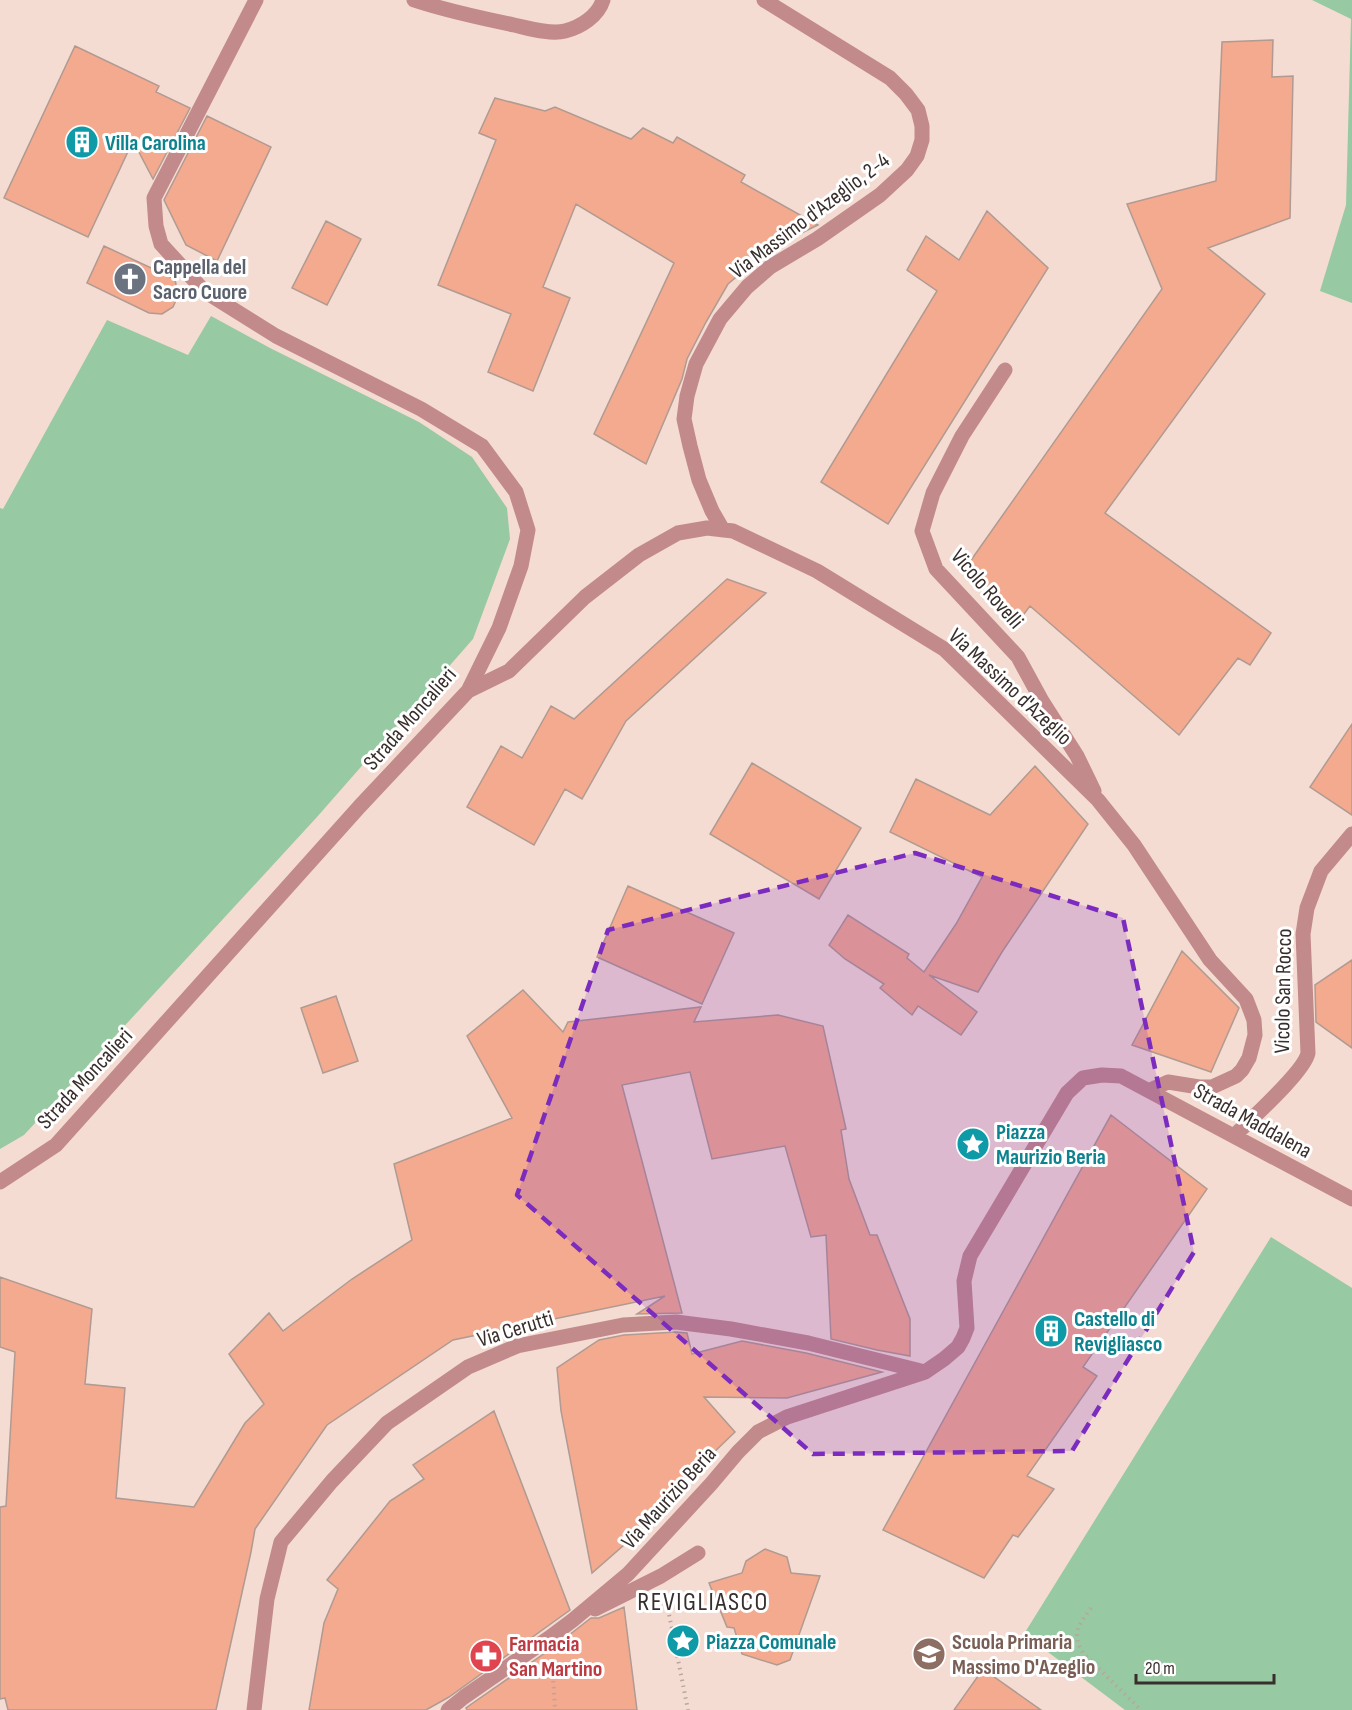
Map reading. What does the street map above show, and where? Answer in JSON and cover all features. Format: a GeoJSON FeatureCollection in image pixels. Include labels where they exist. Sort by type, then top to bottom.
{"type":"FeatureCollection","features":[{"type":"Feature","properties":{"kind":"street","name":"Strada Moncalieri"},"geometry":{"type":"LineString","coordinates":[[0,1182],[56,1145],[344,824],[468,691],[499,628],[520,567],[528,530],[516,492],[482,446],[421,409],[276,336],[204,291],[161,244],[156,226],[154,198],[256,0]]}},
{"type":"Feature","properties":{"kind":"street"},"geometry":{"type":"LineString","coordinates":[[414,0],[437,8],[489,20],[537,30],[563,32],[586,22],[602,5],[603,0]]}},
{"type":"Feature","properties":{"kind":"street","name":"Via Massimo d'Azeglio, 2-4"},"geometry":{"type":"LineString","coordinates":[[723,530],[699,480],[684,419],[687,396],[696,364],[706,343],[720,319],[747,287],[770,267],[817,239],[880,195],[912,163],[922,140],[922,126],[918,110],[890,78],[765,0]]}},
{"type":"Feature","properties":{"kind":"street","name":"Vicolo Rovelli"},"geometry":{"type":"LineString","coordinates":[[1005,370],[952,455],[933,493],[922,531],[936,569],[1018,657],[1042,701],[1077,756],[1098,800]]}},
{"type":"Feature","properties":{"kind":"street","name":"Via Massimo d'Azeglio"},"geometry":{"type":"LineString","coordinates":[[468,691],[509,671],[585,597],[639,555],[678,533],[707,528],[733,531],[817,571],[944,649],[1098,800],[1134,845],[1210,960],[1246,999],[1254,1020],[1255,1035],[1249,1058],[1236,1077],[1212,1087],[1168,1082],[1150,1090]]}},
{"type":"Feature","properties":{"kind":"street","name":"Vicolo San Rocco"},"geometry":{"type":"LineString","coordinates":[[1235,1135],[1295,1075],[1307,1059],[1303,934],[1307,908],[1321,871],[1352,834]]}},
{"type":"Feature","properties":{"kind":"street","name":"Strada Maddalena"},"geometry":{"type":"LineString","coordinates":[[944,1359],[958,1347],[967,1328],[964,1281],[970,1256],[1067,1093],[1083,1078],[1102,1075],[1121,1076],[1235,1135],[1308,1177],[1352,1198]]}},
{"type":"Feature","properties":{"kind":"street","name":"Via Cerutti"},"geometry":{"type":"LineString","coordinates":[[254,1710],[267,1599],[281,1542],[332,1481],[387,1423],[468,1366],[517,1347],[623,1325],[676,1322],[808,1343],[925,1372]]}},
{"type":"Feature","properties":{"kind":"street","name":"Via Maurizio Beria"},"geometry":{"type":"LineString","coordinates":[[448,1710],[464,1696],[573,1620],[628,1574],[758,1432],[787,1417],[925,1372],[944,1359]]}},
{"type":"Feature","properties":{"kind":"street"},"geometry":{"type":"LineString","coordinates":[[573,1620],[661,1576],[698,1553]]}},
{"type":"Feature","properties":{"kind":"path"},"geometry":{"type":"LineString","coordinates":[[661,1576],[688,1710]]}},
{"type":"Feature","properties":{"kind":"path"},"geometry":{"type":"LineString","coordinates":[[1090,1608],[1078,1626],[1076,1638],[1080,1647],[1084,1654],[1141,1710]]}},
{"type":"Feature","properties":{"kind":"highlighted area"},"geometry":{"type":"Polygon","coordinates":[[[915,853],[1123,918],[1194,1252],[1072,1451],[813,1454],[517,1195],[608,930],[915,853]]]}},
{"type":"Feature","properties":{"kind":"green space"},"geometry":{"type":"Polygon","coordinates":[[[1312,0],[1352,0],[1352,303],[1320,291],[1346,205],[1351,19],[1312,0]]]}},
{"type":"Feature","properties":{"kind":"green space"},"geometry":{"type":"Polygon","coordinates":[[[211,316],[419,422],[472,457],[507,508],[510,539],[473,639],[317,817],[24,1135],[0,1149],[0,508],[3,509],[107,320],[188,355],[211,316]]]}},
{"type":"Feature","properties":{"kind":"green space"},"geometry":{"type":"Polygon","coordinates":[[[1271,1237],[1352,1288],[1352,1710],[1125,1710],[1024,1634],[1271,1237]]]}},
{"type":"Feature","properties":{"kind":"building"},"geometry":{"type":"Polygon","coordinates":[[[1273,40],[1272,77],[1293,76],[1290,218],[1208,248],[1265,294],[1105,513],[1271,633],[1250,665],[1238,658],[1179,735],[1030,606],[1017,623],[969,563],[1162,289],[1127,204],[1216,181],[1222,42],[1273,40]]]}},
{"type":"Feature","properties":{"kind":"building","name":"Villa Carolina"},"geometry":{"type":"Polygon","coordinates":[[[75,46],[159,86],[156,92],[190,108],[153,179],[133,141],[88,237],[4,198],[75,46]]]}},
{"type":"Feature","properties":{"kind":"building"},"geometry":{"type":"Polygon","coordinates":[[[495,98],[545,111],[555,107],[631,139],[643,128],[673,143],[677,137],[745,175],[741,182],[818,225],[771,248],[728,284],[687,359],[682,379],[646,464],[594,434],[674,263],[576,204],[543,287],[570,298],[533,391],[488,372],[511,314],[438,285],[496,140],[479,133],[495,98]]]}},
{"type":"Feature","properties":{"kind":"building"},"geometry":{"type":"Polygon","coordinates":[[[207,116],[271,147],[217,261],[186,245],[164,200],[207,116]]]}},
{"type":"Feature","properties":{"kind":"building"},"geometry":{"type":"Polygon","coordinates":[[[987,211],[1048,268],[888,524],[821,482],[937,291],[907,270],[926,236],[959,260],[987,211]]]}},
{"type":"Feature","properties":{"kind":"building"},"geometry":{"type":"Polygon","coordinates":[[[326,221],[361,239],[327,305],[292,288],[326,221]]]}},
{"type":"Feature","properties":{"kind":"building","name":"Cappella del Sacro Cuore"},"geometry":{"type":"Polygon","coordinates":[[[104,246],[175,279],[178,296],[173,307],[162,314],[149,313],[87,283],[104,246]]]}},
{"type":"Feature","properties":{"kind":"building"},"geometry":{"type":"Polygon","coordinates":[[[727,579],[766,593],[626,721],[582,799],[565,789],[534,845],[467,807],[501,746],[522,758],[551,706],[574,719],[727,579]]]}},
{"type":"Feature","properties":{"kind":"building"},"geometry":{"type":"Polygon","coordinates":[[[1352,724],[1352,815],[1310,787],[1352,724]]]}},
{"type":"Feature","properties":{"kind":"building"},"geometry":{"type":"Polygon","coordinates":[[[752,763],[861,828],[819,899],[710,834],[752,763]]]}},
{"type":"Feature","properties":{"kind":"building"},"geometry":{"type":"Polygon","coordinates":[[[1035,766],[1088,824],[1002,952],[978,992],[929,975],[977,1012],[961,1035],[918,1006],[912,1015],[880,988],[884,984],[845,959],[829,945],[848,915],[909,954],[907,958],[924,972],[956,924],[982,877],[890,832],[916,779],[990,815],[1035,766]]]}},
{"type":"Feature","properties":{"kind":"building"},"geometry":{"type":"Polygon","coordinates":[[[628,886],[734,933],[702,1004],[597,957],[628,886]]]}},
{"type":"Feature","properties":{"kind":"building"},"geometry":{"type":"Polygon","coordinates":[[[1182,951],[1239,1008],[1211,1072],[1132,1045],[1182,951]]]}},
{"type":"Feature","properties":{"kind":"building"},"geometry":{"type":"Polygon","coordinates":[[[1352,960],[1352,1048],[1316,1022],[1315,985],[1352,960]]]}},
{"type":"Feature","properties":{"kind":"building"},"geometry":{"type":"Polygon","coordinates":[[[523,990],[563,1032],[568,1022],[701,1007],[694,1022],[778,1015],[823,1026],[846,1129],[841,1130],[849,1179],[870,1235],[877,1235],[910,1319],[910,1356],[831,1339],[826,1235],[811,1237],[785,1146],[712,1159],[690,1072],[622,1085],[682,1313],[637,1314],[665,1296],[453,1340],[327,1425],[255,1529],[216,1710],[8,1710],[5,1698],[0,1699],[0,1507],[6,1506],[15,1352],[0,1347],[0,1277],[92,1309],[85,1384],[125,1388],[116,1498],[194,1507],[245,1423],[264,1404],[229,1354],[269,1313],[283,1331],[352,1279],[412,1240],[394,1164],[512,1118],[467,1036],[523,990]]]}},
{"type":"Feature","properties":{"kind":"building"},"geometry":{"type":"Polygon","coordinates":[[[336,996],[358,1061],[323,1073],[301,1008],[336,996]]]}},
{"type":"Feature","properties":{"kind":"building","name":"Castello di Revigliasco"},"geometry":{"type":"Polygon","coordinates":[[[1111,1115],[1207,1189],[1083,1367],[1097,1376],[1027,1476],[1054,1489],[1018,1537],[1013,1535],[984,1578],[883,1530],[1111,1115]]]}},
{"type":"Feature","properties":{"kind":"building"},"geometry":{"type":"Polygon","coordinates":[[[687,1333],[692,1354],[742,1341],[806,1353],[882,1372],[787,1398],[704,1397],[735,1432],[654,1510],[656,1517],[592,1573],[561,1411],[557,1368],[599,1340],[624,1335],[687,1333]]]}},
{"type":"Feature","properties":{"kind":"building"},"geometry":{"type":"Polygon","coordinates":[[[494,1411],[570,1610],[449,1697],[426,1710],[309,1710],[324,1623],[338,1589],[327,1580],[390,1501],[424,1479],[413,1465],[494,1411]]]}},
{"type":"Feature","properties":{"kind":"building"},"geometry":{"type":"Polygon","coordinates":[[[765,1549],[787,1557],[791,1573],[820,1576],[790,1660],[777,1665],[742,1654],[734,1628],[727,1627],[709,1583],[742,1573],[746,1561],[765,1549]]]}},
{"type":"Feature","properties":{"kind":"building"},"geometry":{"type":"Polygon","coordinates":[[[624,1607],[637,1710],[467,1710],[466,1708],[470,1705],[591,1618],[599,1618],[624,1607]]]}},
{"type":"Feature","properties":{"kind":"building"},"geometry":{"type":"Polygon","coordinates":[[[983,1669],[1041,1710],[954,1710],[983,1669]]]}},
{"type":"Feature","properties":{"kind":"place","name":"Villa Carolina"},"geometry":{"type":"Point","coordinates":[82,142]}},
{"type":"Feature","properties":{"kind":"place","name":"Cappella del Sacro Cuore"},"geometry":{"type":"Point","coordinates":[130,279]}},
{"type":"Feature","properties":{"kind":"place","name":"Piazza Maurizio Beria"},"geometry":{"type":"Point","coordinates":[973,1144]}},
{"type":"Feature","properties":{"kind":"place","name":"Castello di Revigliasco"},"geometry":{"type":"Point","coordinates":[1051,1331]}},
{"type":"Feature","properties":{"kind":"place","name":"Piazza Comunale"},"geometry":{"type":"Point","coordinates":[683,1641]}},
{"type":"Feature","properties":{"kind":"place","name":"Scuola Primaria Massimo D'Azeglio"},"geometry":{"type":"Point","coordinates":[929,1654]}},
{"type":"Feature","properties":{"kind":"place","name":"Farmacia San Martino"},"geometry":{"type":"Point","coordinates":[486,1656]}},
{"type":"Feature","properties":{"kind":"district","name":"REVIGLIASCO"},"geometry":{"type":"Point","coordinates":[703,1601]}}]}
